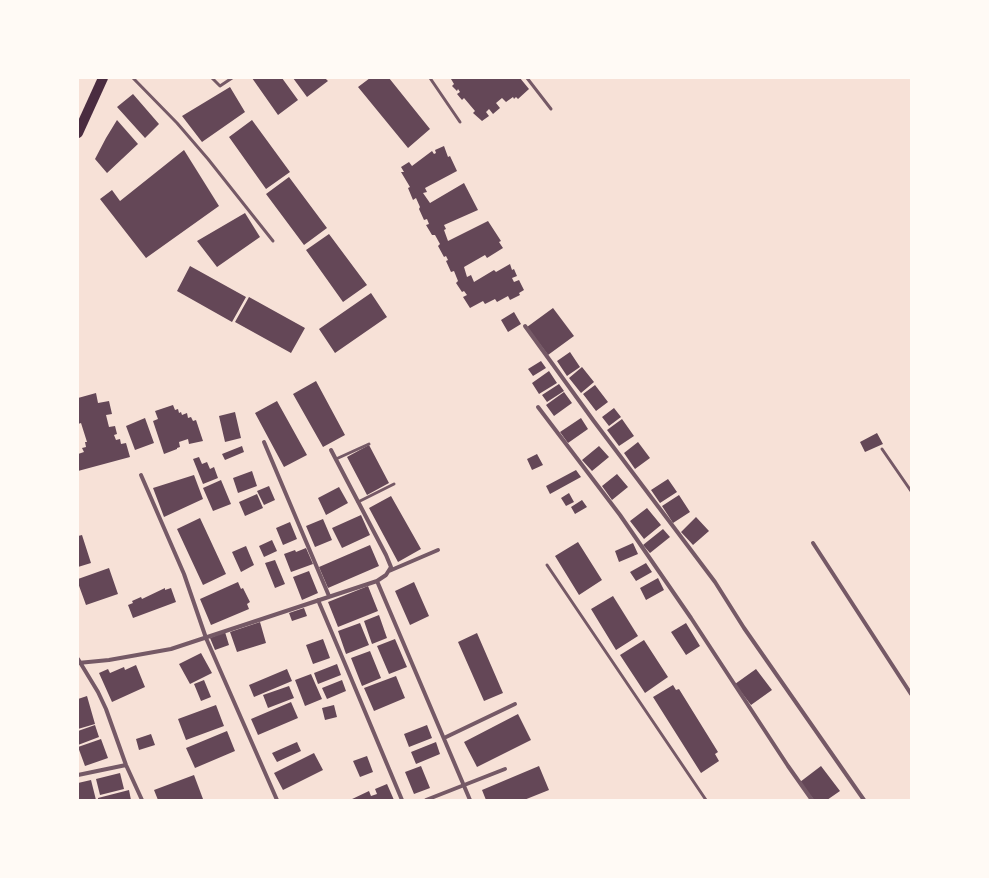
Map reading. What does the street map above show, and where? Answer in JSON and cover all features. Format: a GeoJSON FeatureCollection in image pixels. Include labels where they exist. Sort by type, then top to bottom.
{"type":"FeatureCollection","features":[{"type":"Feature","properties":{"kind":"main road"},"geometry":{"type":"LineString","coordinates":[[78,133],[103,78]]}},
{"type":"Feature","properties":{"kind":"street"},"geometry":{"type":"LineString","coordinates":[[525,326],[593,420],[715,582],[753,641],[864,800]]}},
{"type":"Feature","properties":{"kind":"street"},"geometry":{"type":"LineString","coordinates":[[538,407],[620,515],[691,618],[812,800]]}},
{"type":"Feature","properties":{"kind":"street"},"geometry":{"type":"LineString","coordinates":[[264,442],[329,596]]}},
{"type":"Feature","properties":{"kind":"street"},"geometry":{"type":"LineString","coordinates":[[78,661],[109,660],[171,649],[377,581],[386,575],[390,567],[386,555],[331,450]]}},
{"type":"Feature","properties":{"kind":"street"},"geometry":{"type":"LineString","coordinates":[[141,475],[184,574],[206,638],[277,800]]}},
{"type":"Feature","properties":{"kind":"street"},"geometry":{"type":"LineString","coordinates":[[813,543],[911,694]]}},
{"type":"Feature","properties":{"kind":"street"},"geometry":{"type":"LineString","coordinates":[[388,571],[438,550]]}},
{"type":"Feature","properties":{"kind":"street"},"geometry":{"type":"LineString","coordinates":[[377,581],[470,800]]}},
{"type":"Feature","properties":{"kind":"street"},"geometry":{"type":"LineString","coordinates":[[318,600],[402,800]]}},
{"type":"Feature","properties":{"kind":"street"},"geometry":{"type":"LineString","coordinates":[[78,661],[95,686],[106,709],[126,765],[142,800]]}},
{"type":"Feature","properties":{"kind":"street"},"geometry":{"type":"LineString","coordinates":[[444,738],[516,704]]}},
{"type":"Feature","properties":{"kind":"street"},"geometry":{"type":"LineString","coordinates":[[78,775],[126,765]]}},
{"type":"Feature","properties":{"kind":"street"},"geometry":{"type":"LineString","coordinates":[[426,800],[505,769]]}},
{"type":"Feature","properties":{"kind":"lane"},"geometry":{"type":"LineString","coordinates":[[133,78],[177,123],[208,159],[273,241]]}},
{"type":"Feature","properties":{"kind":"lane"},"geometry":{"type":"LineString","coordinates":[[212,78],[220,86],[232,78]]}},
{"type":"Feature","properties":{"kind":"lane"},"geometry":{"type":"LineString","coordinates":[[430,78],[460,122]]}},
{"type":"Feature","properties":{"kind":"lane"},"geometry":{"type":"LineString","coordinates":[[527,78],[551,109]]}},
{"type":"Feature","properties":{"kind":"lane"},"geometry":{"type":"LineString","coordinates":[[336,460],[369,444]]}},
{"type":"Feature","properties":{"kind":"lane"},"geometry":{"type":"LineString","coordinates":[[882,449],[911,491]]}},
{"type":"Feature","properties":{"kind":"lane"},"geometry":{"type":"LineString","coordinates":[[358,502],[394,484]]}},
{"type":"Feature","properties":{"kind":"lane"},"geometry":{"type":"LineString","coordinates":[[547,565],[706,800]]}},
{"type":"Feature","properties":{"kind":"building"},"geometry":{"type":"Polygon","coordinates":[[[252,78],[282,78],[298,100],[278,115],[252,78]]]}},
{"type":"Feature","properties":{"kind":"building"},"geometry":{"type":"Polygon","coordinates":[[[293,78],[325,78],[328,81],[307,97],[293,78]]]}},
{"type":"Feature","properties":{"kind":"building"},"geometry":{"type":"Polygon","coordinates":[[[370,78],[389,78],[430,129],[408,148],[358,87],[370,78]]]}},
{"type":"Feature","properties":{"kind":"building"},"geometry":{"type":"Polygon","coordinates":[[[520,78],[529,89],[518,99],[516,97],[514,99],[513,97],[506,102],[502,98],[496,103],[500,108],[493,114],[489,109],[486,112],[489,116],[482,121],[473,113],[475,111],[464,98],[462,100],[457,94],[460,92],[452,86],[454,84],[451,79],[520,78]]]}},
{"type":"Feature","properties":{"kind":"building"},"geometry":{"type":"Polygon","coordinates":[[[230,87],[245,112],[202,142],[182,116],[230,87]]]}},
{"type":"Feature","properties":{"kind":"building"},"geometry":{"type":"Polygon","coordinates":[[[133,94],[159,124],[145,138],[117,107],[133,94]]]}},
{"type":"Feature","properties":{"kind":"building"},"geometry":{"type":"Polygon","coordinates":[[[117,120],[138,144],[107,173],[95,159],[117,120]]]}},
{"type":"Feature","properties":{"kind":"building"},"geometry":{"type":"Polygon","coordinates":[[[252,120],[290,172],[266,189],[229,137],[252,120]]]}},
{"type":"Feature","properties":{"kind":"building"},"geometry":{"type":"Polygon","coordinates":[[[444,146],[448,157],[450,156],[457,171],[425,188],[427,192],[423,193],[430,203],[464,183],[478,210],[444,225],[446,229],[444,230],[448,241],[488,221],[501,241],[499,242],[503,248],[487,258],[485,255],[464,267],[467,277],[471,275],[474,282],[494,270],[496,272],[510,264],[512,270],[514,269],[517,276],[512,278],[514,282],[519,280],[524,290],[519,293],[520,295],[510,300],[508,296],[497,302],[495,299],[485,304],[483,301],[470,308],[463,297],[467,295],[464,291],[462,292],[456,283],[458,281],[454,271],[451,272],[446,261],[448,260],[446,256],[444,257],[438,246],[440,244],[435,235],[432,235],[426,225],[429,224],[427,219],[424,220],[416,198],[413,200],[408,188],[410,187],[401,172],[404,172],[401,167],[409,162],[412,166],[432,151],[434,154],[436,153],[435,150],[444,146]]]}},
{"type":"Feature","properties":{"kind":"building"},"geometry":{"type":"Polygon","coordinates":[[[184,150],[219,206],[146,258],[100,199],[112,190],[120,201],[184,150]]]}},
{"type":"Feature","properties":{"kind":"building"},"geometry":{"type":"Polygon","coordinates":[[[289,177],[327,228],[304,245],[266,194],[289,177]]]}},
{"type":"Feature","properties":{"kind":"building"},"geometry":{"type":"Polygon","coordinates":[[[245,213],[260,237],[217,267],[197,241],[245,213]]]}},
{"type":"Feature","properties":{"kind":"building"},"geometry":{"type":"Polygon","coordinates":[[[329,234],[367,285],[343,302],[306,250],[329,234]]]}},
{"type":"Feature","properties":{"kind":"building"},"geometry":{"type":"Polygon","coordinates":[[[190,266],[246,297],[232,322],[177,291],[190,266]]]}},
{"type":"Feature","properties":{"kind":"building"},"geometry":{"type":"Polygon","coordinates":[[[371,293],[387,317],[335,353],[319,329],[371,293]]]}},
{"type":"Feature","properties":{"kind":"building"},"geometry":{"type":"Polygon","coordinates":[[[249,297],[305,328],[291,353],[235,322],[249,297]]]}},
{"type":"Feature","properties":{"kind":"building"},"geometry":{"type":"Polygon","coordinates":[[[553,308],[574,336],[548,355],[527,327],[553,308]]]}},
{"type":"Feature","properties":{"kind":"building"},"geometry":{"type":"Polygon","coordinates":[[[514,312],[521,324],[508,332],[501,320],[514,312]]]}},
{"type":"Feature","properties":{"kind":"building"},"geometry":{"type":"Polygon","coordinates":[[[570,352],[580,367],[567,376],[557,361],[570,352]]]}},
{"type":"Feature","properties":{"kind":"building"},"geometry":{"type":"Polygon","coordinates":[[[541,361],[546,368],[533,376],[528,369],[541,361]]]}},
{"type":"Feature","properties":{"kind":"building"},"geometry":{"type":"Polygon","coordinates":[[[582,367],[594,382],[581,393],[569,378],[582,367]]]}},
{"type":"Feature","properties":{"kind":"building"},"geometry":{"type":"Polygon","coordinates":[[[549,371],[557,383],[539,394],[532,383],[549,371]]]}},
{"type":"Feature","properties":{"kind":"building"},"geometry":{"type":"Polygon","coordinates":[[[316,381],[345,435],[323,447],[293,394],[316,381]]]}},
{"type":"Feature","properties":{"kind":"building"},"geometry":{"type":"Polygon","coordinates":[[[559,384],[564,391],[547,402],[542,395],[559,384]]]}},
{"type":"Feature","properties":{"kind":"building"},"geometry":{"type":"Polygon","coordinates":[[[595,385],[608,402],[596,411],[583,394],[595,385]]]}},
{"type":"Feature","properties":{"kind":"building"},"geometry":{"type":"Polygon","coordinates":[[[564,392],[572,403],[554,416],[546,405],[564,392]]]}},
{"type":"Feature","properties":{"kind":"building"},"geometry":{"type":"Polygon","coordinates":[[[96,393],[98,403],[109,401],[112,414],[106,415],[109,427],[115,426],[117,434],[114,435],[116,440],[120,439],[121,444],[126,443],[130,457],[78,471],[78,454],[84,452],[82,448],[86,447],[85,442],[87,442],[81,423],[78,424],[78,398],[96,393]]]}},
{"type":"Feature","properties":{"kind":"building"},"geometry":{"type":"Polygon","coordinates":[[[277,401],[307,455],[284,467],[255,413],[277,401]]]}},
{"type":"Feature","properties":{"kind":"building"},"geometry":{"type":"Polygon","coordinates":[[[173,405],[175,410],[178,409],[179,413],[181,412],[182,415],[187,413],[188,418],[191,417],[193,421],[196,420],[203,441],[189,444],[188,439],[179,442],[180,447],[164,454],[153,421],[158,419],[155,411],[173,405]]]}},
{"type":"Feature","properties":{"kind":"building"},"geometry":{"type":"Polygon","coordinates":[[[614,408],[621,417],[609,426],[602,417],[614,408]]]}},
{"type":"Feature","properties":{"kind":"building"},"geometry":{"type":"Polygon","coordinates":[[[235,412],[241,438],[225,442],[219,416],[235,412]]]}},
{"type":"Feature","properties":{"kind":"building"},"geometry":{"type":"Polygon","coordinates":[[[145,418],[154,443],[135,450],[126,426],[145,418]]]}},
{"type":"Feature","properties":{"kind":"building"},"geometry":{"type":"Polygon","coordinates":[[[581,418],[588,429],[568,443],[560,432],[581,418]]]}},
{"type":"Feature","properties":{"kind":"building"},"geometry":{"type":"Polygon","coordinates":[[[622,419],[634,436],[619,446],[607,430],[622,419]]]}},
{"type":"Feature","properties":{"kind":"building"},"geometry":{"type":"Polygon","coordinates":[[[877,433],[883,444],[865,452],[860,442],[877,433]]]}},
{"type":"Feature","properties":{"kind":"building"},"geometry":{"type":"Polygon","coordinates":[[[638,442],[650,458],[635,469],[624,453],[638,442]]]}},
{"type":"Feature","properties":{"kind":"building"},"geometry":{"type":"Polygon","coordinates":[[[369,445],[389,483],[367,495],[347,457],[369,445]]]}},
{"type":"Feature","properties":{"kind":"building"},"geometry":{"type":"Polygon","coordinates":[[[242,446],[244,452],[225,460],[222,454],[242,446]]]}},
{"type":"Feature","properties":{"kind":"building"},"geometry":{"type":"Polygon","coordinates":[[[599,446],[609,457],[592,471],[582,460],[599,446]]]}},
{"type":"Feature","properties":{"kind":"building"},"geometry":{"type":"Polygon","coordinates":[[[537,454],[543,465],[532,470],[527,459],[537,454]]]}},
{"type":"Feature","properties":{"kind":"building"},"geometry":{"type":"Polygon","coordinates":[[[199,457],[202,464],[207,462],[210,469],[214,467],[218,478],[203,484],[193,459],[199,457]]]}},
{"type":"Feature","properties":{"kind":"building"},"geometry":{"type":"Polygon","coordinates":[[[576,470],[581,477],[550,494],[546,486],[576,470]]]}},
{"type":"Feature","properties":{"kind":"building"},"geometry":{"type":"Polygon","coordinates":[[[252,471],[257,486],[238,493],[233,478],[252,471]]]}},
{"type":"Feature","properties":{"kind":"building"},"geometry":{"type":"Polygon","coordinates":[[[617,474],[628,487],[612,500],[602,486],[617,474]]]}},
{"type":"Feature","properties":{"kind":"building"},"geometry":{"type":"Polygon","coordinates":[[[194,475],[203,499],[164,517],[153,488],[194,475]]]}},
{"type":"Feature","properties":{"kind":"building"},"geometry":{"type":"Polygon","coordinates":[[[668,479],[677,492],[660,503],[651,490],[668,479]]]}},
{"type":"Feature","properties":{"kind":"building"},"geometry":{"type":"Polygon","coordinates":[[[221,480],[231,504],[213,511],[203,488],[221,480]]]}},
{"type":"Feature","properties":{"kind":"building"},"geometry":{"type":"Polygon","coordinates":[[[269,486],[275,500],[264,505],[257,491],[269,486]]]}},
{"type":"Feature","properties":{"kind":"building"},"geometry":{"type":"Polygon","coordinates":[[[339,487],[348,503],[326,515],[318,498],[339,487]]]}},
{"type":"Feature","properties":{"kind":"building"},"geometry":{"type":"Polygon","coordinates":[[[569,493],[574,502],[566,506],[561,498],[569,493]]]}},
{"type":"Feature","properties":{"kind":"building"},"geometry":{"type":"Polygon","coordinates":[[[257,494],[263,508],[245,516],[239,502],[257,494]]]}},
{"type":"Feature","properties":{"kind":"building"},"geometry":{"type":"Polygon","coordinates":[[[679,495],[690,512],[673,523],[662,506],[679,495]]]}},
{"type":"Feature","properties":{"kind":"building"},"geometry":{"type":"Polygon","coordinates":[[[391,496],[421,549],[398,562],[369,508],[391,496]]]}},
{"type":"Feature","properties":{"kind":"building"},"geometry":{"type":"Polygon","coordinates":[[[582,500],[587,507],[575,514],[571,507],[582,500]]]}},
{"type":"Feature","properties":{"kind":"building"},"geometry":{"type":"Polygon","coordinates":[[[647,508],[661,525],[644,539],[630,521],[647,508]]]}},
{"type":"Feature","properties":{"kind":"building"},"geometry":{"type":"Polygon","coordinates":[[[361,515],[370,535],[342,548],[332,528],[361,515]]]}},
{"type":"Feature","properties":{"kind":"building"},"geometry":{"type":"Polygon","coordinates":[[[696,517],[709,531],[693,545],[681,532],[696,517]]]}},
{"type":"Feature","properties":{"kind":"building"},"geometry":{"type":"Polygon","coordinates":[[[200,518],[226,574],[203,585],[177,529],[200,518]]]}},
{"type":"Feature","properties":{"kind":"building"},"geometry":{"type":"Polygon","coordinates":[[[323,519],[332,540],[315,547],[306,526],[323,519]]]}},
{"type":"Feature","properties":{"kind":"building"},"geometry":{"type":"Polygon","coordinates":[[[290,522],[297,539],[283,545],[276,528],[290,522]]]}},
{"type":"Feature","properties":{"kind":"building"},"geometry":{"type":"Polygon","coordinates":[[[663,529],[670,537],[650,553],[643,545],[663,529]]]}},
{"type":"Feature","properties":{"kind":"building"},"geometry":{"type":"Polygon","coordinates":[[[82,535],[91,563],[78,567],[78,536],[82,535]]]}},
{"type":"Feature","properties":{"kind":"building"},"geometry":{"type":"Polygon","coordinates":[[[272,540],[277,551],[264,557],[259,546],[272,540]]]}},
{"type":"Feature","properties":{"kind":"building"},"geometry":{"type":"Polygon","coordinates":[[[578,542],[602,580],[579,595],[555,556],[578,542]]]}},
{"type":"Feature","properties":{"kind":"building"},"geometry":{"type":"Polygon","coordinates":[[[633,543],[638,554],[619,562],[615,551],[633,543]]]}},
{"type":"Feature","properties":{"kind":"building"},"geometry":{"type":"Polygon","coordinates":[[[370,545],[379,566],[328,588],[319,567],[370,545]]]}},
{"type":"Feature","properties":{"kind":"building"},"geometry":{"type":"Polygon","coordinates":[[[246,546],[254,565],[241,572],[232,552],[246,546]]]}},
{"type":"Feature","properties":{"kind":"building"},"geometry":{"type":"Polygon","coordinates":[[[306,548],[313,564],[291,572],[284,554],[295,550],[296,552],[306,548]]]}},
{"type":"Feature","properties":{"kind":"building"},"geometry":{"type":"Polygon","coordinates":[[[275,560],[285,584],[275,588],[265,563],[275,560]]]}},
{"type":"Feature","properties":{"kind":"building"},"geometry":{"type":"Polygon","coordinates":[[[646,563],[652,572],[636,581],[630,572],[646,563]]]}},
{"type":"Feature","properties":{"kind":"building"},"geometry":{"type":"Polygon","coordinates":[[[109,568],[118,594],[86,605],[78,579],[109,568]]]}},
{"type":"Feature","properties":{"kind":"building"},"geometry":{"type":"Polygon","coordinates":[[[309,571],[318,593],[302,600],[293,577],[309,571]]]}},
{"type":"Feature","properties":{"kind":"building"},"geometry":{"type":"Polygon","coordinates":[[[658,578],[664,590],[646,600],[640,588],[658,578]]]}},
{"type":"Feature","properties":{"kind":"building"},"geometry":{"type":"Polygon","coordinates":[[[238,582],[241,589],[243,588],[250,602],[247,604],[249,609],[211,625],[200,599],[238,582]]]}},
{"type":"Feature","properties":{"kind":"building"},"geometry":{"type":"Polygon","coordinates":[[[414,582],[429,616],[410,625],[395,591],[414,582]]]}},
{"type":"Feature","properties":{"kind":"building"},"geometry":{"type":"Polygon","coordinates":[[[368,586],[378,611],[338,627],[328,602],[368,586]]]}},
{"type":"Feature","properties":{"kind":"building"},"geometry":{"type":"Polygon","coordinates":[[[165,588],[165,590],[171,588],[176,602],[133,618],[128,605],[133,603],[132,601],[141,597],[142,599],[165,588]]]}},
{"type":"Feature","properties":{"kind":"building"},"geometry":{"type":"Polygon","coordinates":[[[613,596],[638,636],[616,650],[591,609],[613,596]]]}},
{"type":"Feature","properties":{"kind":"building"},"geometry":{"type":"Polygon","coordinates":[[[304,608],[307,616],[292,621],[289,613],[304,608]]]}},
{"type":"Feature","properties":{"kind":"building"},"geometry":{"type":"Polygon","coordinates":[[[379,615],[387,638],[372,644],[364,621],[379,615]]]}},
{"type":"Feature","properties":{"kind":"building"},"geometry":{"type":"Polygon","coordinates":[[[260,622],[266,643],[237,652],[230,632],[260,622]]]}},
{"type":"Feature","properties":{"kind":"building"},"geometry":{"type":"Polygon","coordinates":[[[360,623],[369,645],[346,654],[338,631],[360,623]]]}},
{"type":"Feature","properties":{"kind":"building"},"geometry":{"type":"Polygon","coordinates":[[[686,623],[700,646],[686,655],[671,632],[686,623]]]}},
{"type":"Feature","properties":{"kind":"building"},"geometry":{"type":"Polygon","coordinates":[[[225,632],[229,645],[215,650],[210,638],[225,632]]]}},
{"type":"Feature","properties":{"kind":"building"},"geometry":{"type":"Polygon","coordinates":[[[477,633],[503,693],[484,701],[458,642],[477,633]]]}},
{"type":"Feature","properties":{"kind":"building"},"geometry":{"type":"Polygon","coordinates":[[[323,639],[330,658],[313,664],[306,645],[323,639]]]}},
{"type":"Feature","properties":{"kind":"building"},"geometry":{"type":"Polygon","coordinates":[[[395,639],[407,667],[389,674],[377,646],[395,639]]]}},
{"type":"Feature","properties":{"kind":"building"},"geometry":{"type":"Polygon","coordinates":[[[644,640],[668,677],[645,693],[620,655],[644,640]]]}},
{"type":"Feature","properties":{"kind":"building"},"geometry":{"type":"Polygon","coordinates":[[[370,651],[381,678],[362,686],[351,658],[370,651]]]}},
{"type":"Feature","properties":{"kind":"building"},"geometry":{"type":"Polygon","coordinates":[[[201,653],[212,673],[190,684],[179,664],[201,653]]]}},
{"type":"Feature","properties":{"kind":"building"},"geometry":{"type":"Polygon","coordinates":[[[337,664],[341,675],[318,684],[314,673],[337,664]]]}},
{"type":"Feature","properties":{"kind":"building"},"geometry":{"type":"Polygon","coordinates":[[[136,665],[145,687],[112,702],[99,673],[108,669],[110,673],[124,667],[125,670],[136,665]]]}},
{"type":"Feature","properties":{"kind":"building"},"geometry":{"type":"Polygon","coordinates":[[[287,669],[292,681],[254,697],[249,685],[287,669]]]}},
{"type":"Feature","properties":{"kind":"building"},"geometry":{"type":"Polygon","coordinates":[[[756,669],[772,690],[751,705],[735,684],[756,669]]]}},
{"type":"Feature","properties":{"kind":"building"},"geometry":{"type":"Polygon","coordinates":[[[311,674],[322,699],[305,706],[295,680],[311,674]]]}},
{"type":"Feature","properties":{"kind":"building"},"geometry":{"type":"Polygon","coordinates":[[[396,676],[405,698],[374,711],[364,688],[396,676]]]}},
{"type":"Feature","properties":{"kind":"building"},"geometry":{"type":"Polygon","coordinates":[[[204,680],[211,697],[201,701],[194,684],[204,680]]]}},
{"type":"Feature","properties":{"kind":"building"},"geometry":{"type":"Polygon","coordinates":[[[342,680],[346,691],[327,699],[322,688],[342,680]]]}},
{"type":"Feature","properties":{"kind":"building"},"geometry":{"type":"Polygon","coordinates":[[[673,685],[676,690],[679,689],[718,752],[715,754],[719,761],[701,773],[653,697],[673,685]]]}},
{"type":"Feature","properties":{"kind":"building"},"geometry":{"type":"Polygon","coordinates":[[[289,686],[294,698],[268,708],[263,695],[289,686]]]}},
{"type":"Feature","properties":{"kind":"building"},"geometry":{"type":"Polygon","coordinates":[[[87,696],[95,724],[78,729],[78,699],[87,696]]]}},
{"type":"Feature","properties":{"kind":"building"},"geometry":{"type":"Polygon","coordinates":[[[291,702],[298,718],[258,735],[251,719],[291,702]]]}},
{"type":"Feature","properties":{"kind":"building"},"geometry":{"type":"Polygon","coordinates":[[[216,705],[224,726],[186,740],[178,719],[216,705]]]}},
{"type":"Feature","properties":{"kind":"building"},"geometry":{"type":"Polygon","coordinates":[[[334,705],[337,717],[325,720],[322,708],[334,705]]]}},
{"type":"Feature","properties":{"kind":"building"},"geometry":{"type":"Polygon","coordinates":[[[518,714],[531,740],[477,767],[464,742],[518,714]]]}},
{"type":"Feature","properties":{"kind":"building"},"geometry":{"type":"Polygon","coordinates":[[[95,725],[99,737],[78,745],[78,731],[95,725]]]}},
{"type":"Feature","properties":{"kind":"building"},"geometry":{"type":"Polygon","coordinates":[[[427,725],[432,738],[409,747],[404,734],[427,725]]]}},
{"type":"Feature","properties":{"kind":"building"},"geometry":{"type":"Polygon","coordinates":[[[227,731],[235,751],[195,768],[186,748],[227,731]]]}},
{"type":"Feature","properties":{"kind":"building"},"geometry":{"type":"Polygon","coordinates":[[[151,734],[155,745],[139,750],[136,739],[151,734]]]}},
{"type":"Feature","properties":{"kind":"building"},"geometry":{"type":"Polygon","coordinates":[[[101,739],[108,758],[85,766],[78,747],[101,739]]]}},
{"type":"Feature","properties":{"kind":"building"},"geometry":{"type":"Polygon","coordinates":[[[297,742],[301,751],[277,762],[272,753],[297,742]]]}},
{"type":"Feature","properties":{"kind":"building"},"geometry":{"type":"Polygon","coordinates":[[[436,742],[440,754],[416,764],[411,752],[436,742]]]}},
{"type":"Feature","properties":{"kind":"building"},"geometry":{"type":"Polygon","coordinates":[[[314,753],[323,770],[283,790],[274,773],[314,753]]]}},
{"type":"Feature","properties":{"kind":"building"},"geometry":{"type":"Polygon","coordinates":[[[367,756],[373,772],[360,777],[353,761],[367,756]]]}},
{"type":"Feature","properties":{"kind":"building"},"geometry":{"type":"Polygon","coordinates":[[[421,766],[430,788],[414,794],[405,772],[421,766]]]}},
{"type":"Feature","properties":{"kind":"building"},"geometry":{"type":"Polygon","coordinates":[[[539,766],[549,790],[524,800],[486,800],[482,790],[539,766]]]}},
{"type":"Feature","properties":{"kind":"building"},"geometry":{"type":"Polygon","coordinates":[[[821,766],[840,791],[827,800],[814,800],[800,782],[821,766]]]}},
{"type":"Feature","properties":{"kind":"building"},"geometry":{"type":"Polygon","coordinates":[[[120,773],[124,789],[100,795],[96,779],[120,773]]]}},
{"type":"Feature","properties":{"kind":"building"},"geometry":{"type":"Polygon","coordinates":[[[194,775],[203,799],[158,800],[154,790],[194,775]]]}},
{"type":"Feature","properties":{"kind":"building"},"geometry":{"type":"Polygon","coordinates":[[[91,780],[96,800],[78,800],[78,783],[91,780]]]}},
{"type":"Feature","properties":{"kind":"building"},"geometry":{"type":"Polygon","coordinates":[[[387,784],[394,800],[350,800],[369,791],[371,796],[377,794],[375,789],[387,784]]]}},
{"type":"Feature","properties":{"kind":"building"},"geometry":{"type":"Polygon","coordinates":[[[129,790],[131,800],[98,800],[98,798],[129,790]]]}}]}
